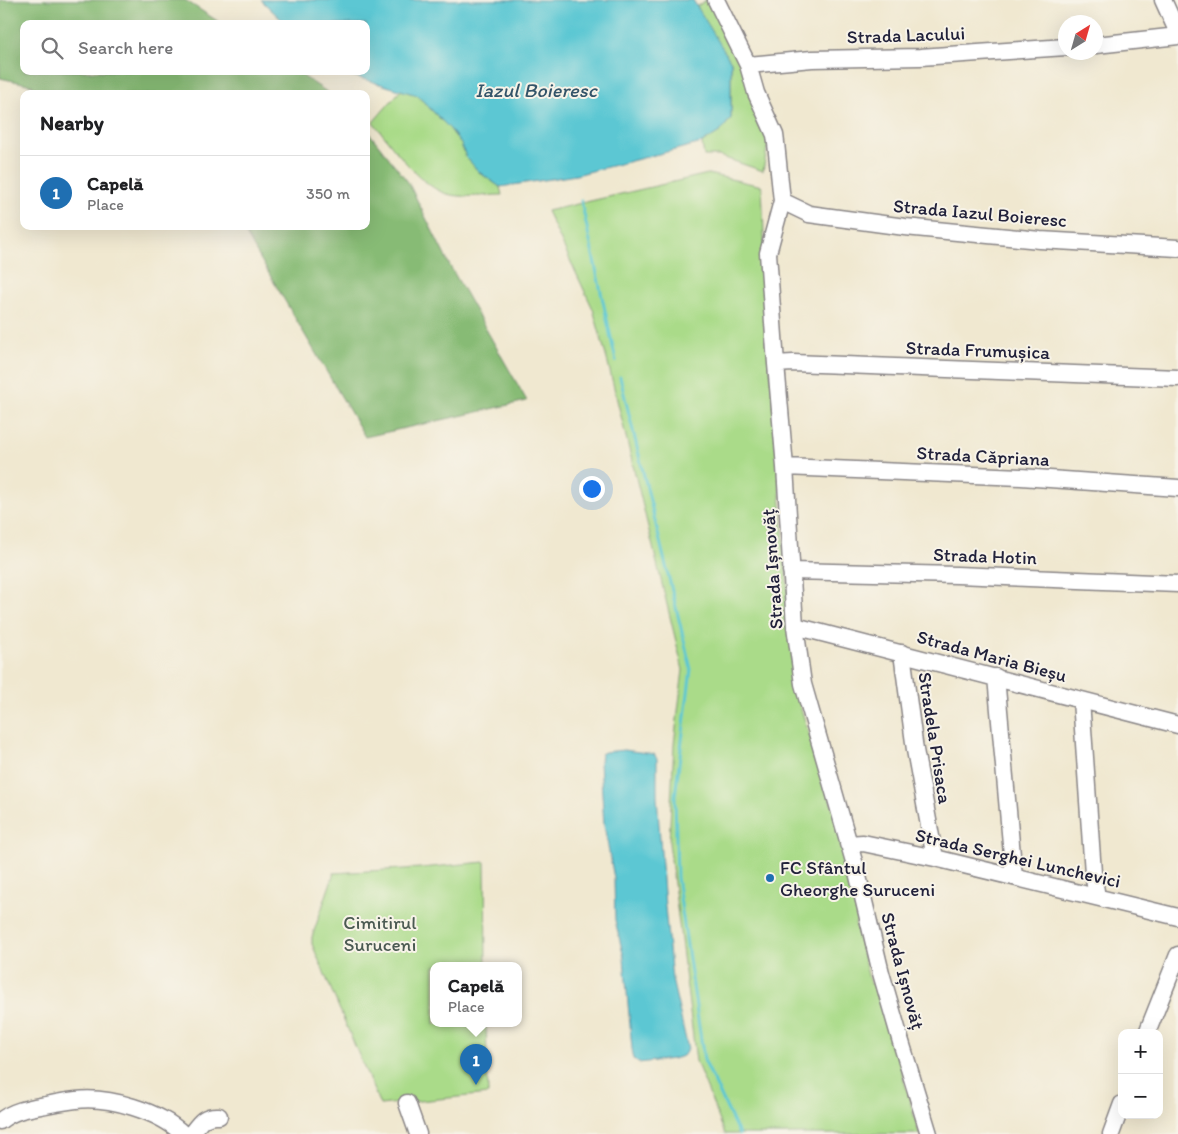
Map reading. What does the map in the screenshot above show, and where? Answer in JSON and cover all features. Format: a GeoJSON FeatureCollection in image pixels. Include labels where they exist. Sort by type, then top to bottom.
{"type":"FeatureCollection","features":[{"type":"Feature","properties":{"kind":"street","name":"Strada Ișnovăț"},"geometry":{"type":"LineString","coordinates":[[716,0],[748,65],[756,93],[774,135],[782,200],[768,253],[785,467],[795,626],[803,684],[857,872],[884,981],[929,1134]]}},
{"type":"Feature","properties":{"kind":"street"},"geometry":{"type":"LineString","coordinates":[[1103,44],[1178,35],[1166,1]]}},
{"type":"Feature","properties":{"kind":"street","name":"Strada Lacului"},"geometry":{"type":"LineString","coordinates":[[748,65],[812,59],[920,56],[1058,47]]}},
{"type":"Feature","properties":{"kind":"street","name":"Strada Iazul Boieresc"},"geometry":{"type":"LineString","coordinates":[[782,200],[809,214],[905,227],[1040,240],[1178,248]]}},
{"type":"Feature","properties":{"kind":"street","name":"Strada Frumușica"},"geometry":{"type":"LineString","coordinates":[[776,364],[793,363],[1178,378]]}},
{"type":"Feature","properties":{"kind":"street","name":"Strada Căpriana"},"geometry":{"type":"LineString","coordinates":[[785,467],[1021,477],[1178,488]]}},
{"type":"Feature","properties":{"kind":"street","name":"Strada Hotin"},"geometry":{"type":"LineString","coordinates":[[791,571],[957,575],[1178,584]]}},
{"type":"Feature","properties":{"kind":"street","name":"Strada Maria Bieșu"},"geometry":{"type":"LineString","coordinates":[[795,626],[1178,725]]}},
{"type":"Feature","properties":{"kind":"street","name":"Stradela Prisaca"},"geometry":{"type":"LineString","coordinates":[[902,653],[915,750],[935,858]]}},
{"type":"Feature","properties":{"kind":"street"},"geometry":{"type":"LineString","coordinates":[[996,677],[1014,876]]}},
{"type":"Feature","properties":{"kind":"street"},"geometry":{"type":"LineString","coordinates":[[1081,700],[1093,873],[1097,897]]}},
{"type":"Feature","properties":{"kind":"street","name":"Strada Serghei Lunchevici"},"geometry":{"type":"LineString","coordinates":[[848,844],[863,843],[935,858],[1178,917]]}},
{"type":"Feature","properties":{"kind":"street"},"geometry":{"type":"LineString","coordinates":[[1149,1029],[1178,955]]}},
{"type":"Feature","properties":{"kind":"street"},"geometry":{"type":"LineString","coordinates":[[0,1110],[18,1110],[78,1099],[110,1101],[160,1118],[183,1134]]}},
{"type":"Feature","properties":{"kind":"street"},"geometry":{"type":"LineString","coordinates":[[407,1103],[418,1134]]}},
{"type":"Feature","properties":{"kind":"street"},"geometry":{"type":"LineString","coordinates":[[0,1121],[18,1110]]}},
{"type":"Feature","properties":{"kind":"street"},"geometry":{"type":"LineString","coordinates":[[191,1134],[205,1118],[210,1115],[219,1116]]}},
{"type":"Feature","properties":{"kind":"street"},"geometry":{"type":"LineString","coordinates":[[1111,1134],[1118,1115]]}},
{"type":"Feature","properties":{"kind":"green space"},"geometry":{"type":"Polygon","coordinates":[[[0,0],[185,0],[216,20],[20,20],[20,75],[301,75],[324,90],[35,90],[32,85],[0,78],[0,0]]]}},
{"type":"Feature","properties":{"kind":"green space"},"geometry":{"type":"Polygon","coordinates":[[[706,0],[712,0],[746,72],[759,123],[769,138],[763,171],[719,156],[704,156],[702,143],[721,131],[731,118],[731,62],[696,7],[706,0]]]}},
{"type":"Feature","properties":{"kind":"green space"},"geometry":{"type":"Polygon","coordinates":[[[401,90],[417,95],[450,129],[461,144],[466,157],[479,172],[500,187],[502,195],[451,195],[429,185],[418,176],[373,122],[401,90]]]}},
{"type":"Feature","properties":{"kind":"green space"},"geometry":{"type":"Polygon","coordinates":[[[370,134],[408,182],[450,266],[527,401],[365,437],[243,230],[370,230],[370,134]]]}},
{"type":"Feature","properties":{"kind":"green space"},"geometry":{"type":"Polygon","coordinates":[[[708,174],[762,186],[769,354],[796,693],[864,914],[855,923],[870,983],[878,987],[919,1133],[922,1132],[923,1134],[725,1134],[696,1061],[669,843],[674,744],[683,670],[593,309],[547,211],[708,174]]]}},
{"type":"Feature","properties":{"kind":"green space","name":"Cimitirul Suruceni"},"geometry":{"type":"Polygon","coordinates":[[[485,862],[486,962],[430,962],[430,1027],[486,1027],[488,1094],[380,1105],[312,944],[312,937],[334,873],[485,862]]]}},
{"type":"Feature","properties":{"kind":"water","name":"Iazul Boieresc"},"geometry":{"type":"Polygon","coordinates":[[[261,0],[693,0],[731,62],[731,118],[721,131],[702,143],[576,175],[500,187],[479,172],[466,157],[461,144],[450,129],[417,95],[352,75],[370,75],[370,20],[282,20],[261,0]]]}},
{"type":"Feature","properties":{"kind":"water"},"geometry":{"type":"Polygon","coordinates":[[[624,750],[654,754],[657,759],[657,797],[672,979],[688,1049],[683,1056],[673,1059],[638,1063],[634,1059],[632,1049],[624,958],[615,920],[614,878],[604,825],[600,762],[601,754],[605,752],[624,750]]]}},
{"type":"Feature","properties":{"kind":"waterway"},"geometry":{"type":"LineString","coordinates":[[581,200],[616,361]]}},
{"type":"Feature","properties":{"kind":"waterway"},"geometry":{"type":"LineString","coordinates":[[620,377],[691,669],[675,796],[677,877],[704,1060],[739,1134]]}},
{"type":"Feature","properties":{"kind":"place","name":"FC Sfântul Gheorghe Suruceni"},"geometry":{"type":"Point","coordinates":[770,878]}},
{"type":"Feature","properties":{"kind":"place","name":"Capelă"},"geometry":{"type":"Point","coordinates":[476,1085]}}]}
